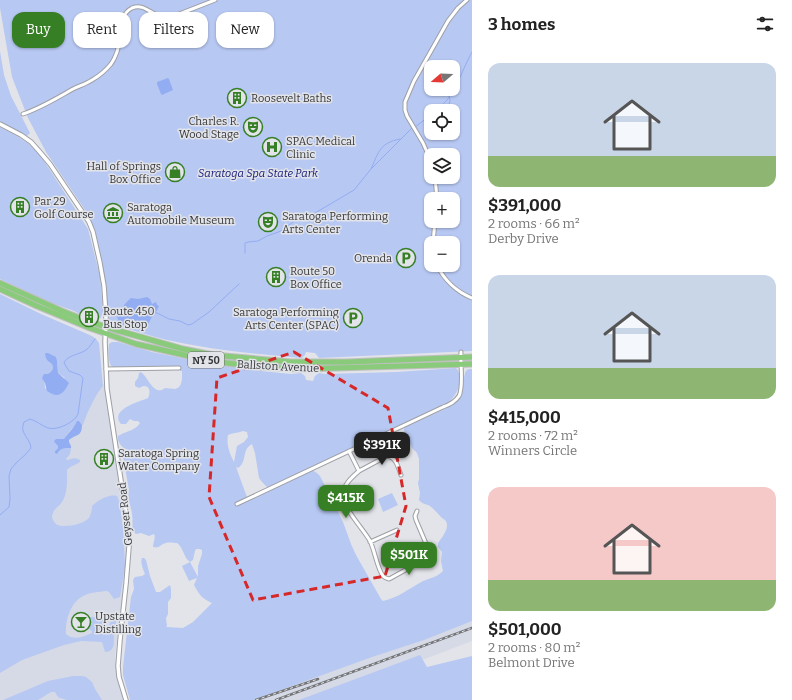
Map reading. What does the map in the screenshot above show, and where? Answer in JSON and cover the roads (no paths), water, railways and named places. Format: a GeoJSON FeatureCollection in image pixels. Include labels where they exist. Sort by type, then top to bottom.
{"type":"FeatureCollection","features":[{"type":"Feature","properties":{"kind":"highway","name":"Ballston Avenue"},"geometry":{"type":"LineString","coordinates":[[0,283],[62,311],[105,327],[183,349],[213,355],[291,362],[346,362],[461,354],[472,357]]}},
{"type":"Feature","properties":{"kind":"highway","name":"Ballston Avenue"},"geometry":{"type":"LineString","coordinates":[[0,289],[90,328],[136,344],[191,357],[232,364],[300,370],[472,364]]}},
{"type":"Feature","properties":{"kind":"street"},"geometry":{"type":"LineString","coordinates":[[23,114],[93,80],[106,70],[116,55],[120,40],[122,21],[124,14],[128,10],[142,7],[159,17],[169,18],[215,0]]}},
{"type":"Feature","properties":{"kind":"street"},"geometry":{"type":"LineString","coordinates":[[425,148],[408,119],[405,110],[405,102],[432,54],[448,21],[458,8],[467,0]]}},
{"type":"Feature","properties":{"kind":"street","name":"Geyser Road"},"geometry":{"type":"LineString","coordinates":[[0,124],[31,142],[50,164],[89,222],[93,232],[100,263],[104,286],[107,389],[129,533],[126,584],[118,666],[119,676],[126,700]]}},
{"type":"Feature","properties":{"kind":"street"},"geometry":{"type":"LineString","coordinates":[[441,272],[448,281],[461,292],[472,298]]}},
{"type":"Feature","properties":{"kind":"street"},"geometry":{"type":"LineString","coordinates":[[237,504],[454,401],[459,396],[461,386],[461,354]]}},
{"type":"Feature","properties":{"kind":"street"},"geometry":{"type":"LineString","coordinates":[[106,369],[179,368]]}},
{"type":"Feature","properties":{"kind":"street"},"geometry":{"type":"LineString","coordinates":[[349,451],[359,471]]}},
{"type":"Feature","properties":{"kind":"street"},"geometry":{"type":"LineString","coordinates":[[401,475],[394,460],[391,456],[387,456],[359,471],[346,484],[343,496],[347,507],[370,542],[385,578],[389,579],[429,556],[430,553],[416,520],[415,516],[417,512]]}},
{"type":"Feature","properties":{"kind":"street"},"geometry":{"type":"LineString","coordinates":[[370,542],[397,530]]}},
{"type":"Feature","properties":{"kind":"waterway"},"geometry":{"type":"LineString","coordinates":[[443,104],[451,95],[472,52]]}},
{"type":"Feature","properties":{"kind":"waterway"},"geometry":{"type":"LineString","coordinates":[[449,96],[449,104]]}},
{"type":"Feature","properties":{"kind":"waterway"},"geometry":{"type":"LineString","coordinates":[[415,127],[424,120]]}},
{"type":"Feature","properties":{"kind":"waterway"},"geometry":{"type":"LineString","coordinates":[[245,253],[245,243],[258,241],[281,231],[293,222],[310,216],[354,190],[371,169],[412,128]]}},
{"type":"Feature","properties":{"kind":"waterway"},"geometry":{"type":"LineString","coordinates":[[371,169],[381,149],[388,143],[400,139]]}},
{"type":"Feature","properties":{"kind":"waterway"},"geometry":{"type":"LineString","coordinates":[[155,312],[169,319],[180,321],[188,325],[192,324],[209,312],[239,284]]}},
{"type":"Feature","properties":{"kind":"waterway"},"geometry":{"type":"LineString","coordinates":[[0,515],[9,507],[9,476],[11,469],[31,448],[23,430],[24,422],[30,419],[52,429],[70,423],[76,417],[78,414],[83,378],[80,375],[69,371],[64,363],[68,358],[86,350],[95,339]]}},
{"type":"Feature","properties":{"kind":"railway"},"geometry":{"type":"LineString","coordinates":[[276,700],[472,628]]}},
{"type":"Feature","properties":{"kind":"railway"},"geometry":{"type":"LineString","coordinates":[[256,700],[318,679]]}},
{"type":"Feature","properties":{"kind":"place","name":"Roosevelt Baths"},"geometry":{"type":"Point","coordinates":[237,98]}},
{"type":"Feature","properties":{"kind":"place","name":"Charles R. Wood Stage"},"geometry":{"type":"Point","coordinates":[253,127]}},
{"type":"Feature","properties":{"kind":"place","name":"SPAC Medical Clinic"},"geometry":{"type":"Point","coordinates":[272,147]}},
{"type":"Feature","properties":{"kind":"place","name":"Hall of Springs Box Office"},"geometry":{"type":"Point","coordinates":[175,172]}},
{"type":"Feature","properties":{"kind":"place","name":"Par 29 Golf Course"},"geometry":{"type":"Point","coordinates":[20,207]}},
{"type":"Feature","properties":{"kind":"place","name":"Saratoga Automobile Museum"},"geometry":{"type":"Point","coordinates":[113,213]}},
{"type":"Feature","properties":{"kind":"place","name":"Saratoga Performing Arts Center"},"geometry":{"type":"Point","coordinates":[268,222]}},
{"type":"Feature","properties":{"kind":"place","name":"Orenda"},"geometry":{"type":"Point","coordinates":[406,258]}},
{"type":"Feature","properties":{"kind":"place","name":"Route 50 Box Office"},"geometry":{"type":"Point","coordinates":[276,277]}},
{"type":"Feature","properties":{"kind":"place","name":"Route 450 Bus Stop"},"geometry":{"type":"Point","coordinates":[89,317]}},
{"type":"Feature","properties":{"kind":"place","name":"Saratoga Performing Arts Center (SPAC)"},"geometry":{"type":"Point","coordinates":[353,318]}},
{"type":"Feature","properties":{"kind":"place","name":"Saratoga Spring Water Company"},"geometry":{"type":"Point","coordinates":[104,459]}},
{"type":"Feature","properties":{"kind":"place","name":"Upstate Distilling"},"geometry":{"type":"Point","coordinates":[81,622]}},
{"type":"Feature","properties":{"kind":"park label","name":"Saratoga Spa State Park"},"geometry":{"type":"Point","coordinates":[258,173]}}]}
